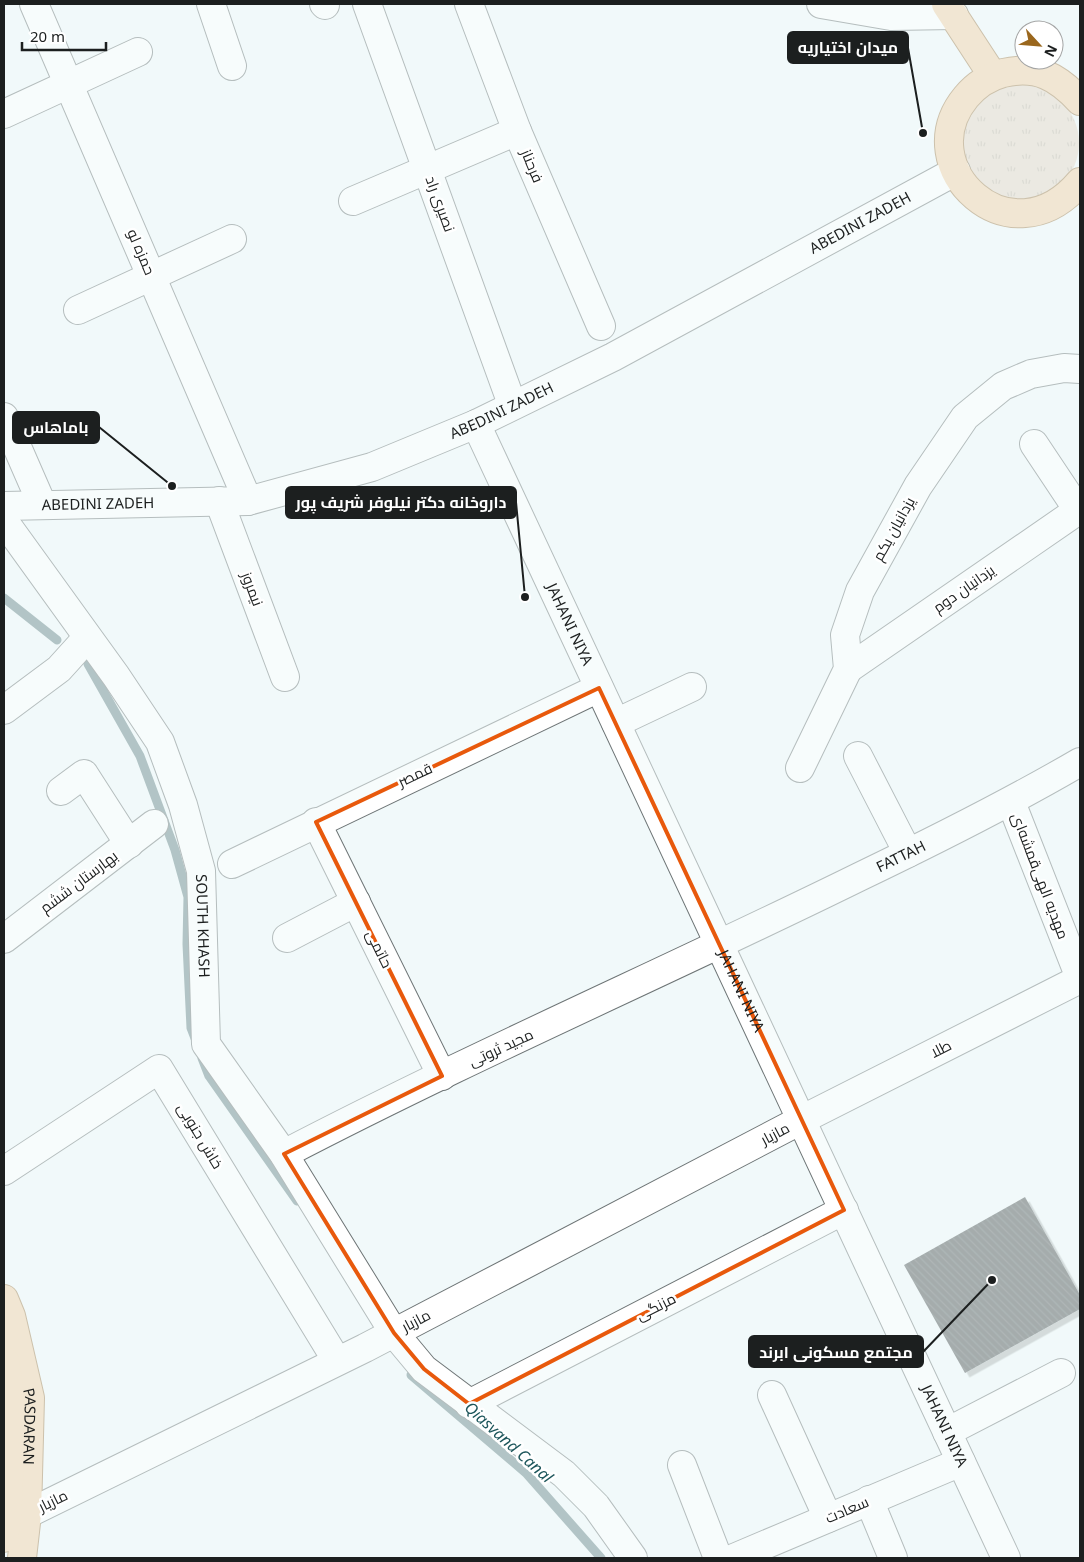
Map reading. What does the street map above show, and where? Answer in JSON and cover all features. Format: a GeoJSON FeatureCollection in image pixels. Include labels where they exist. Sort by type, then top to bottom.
{"type":"FeatureCollection","features":[{"type":"Feature","properties":{"kind":"main road"},"geometry":{"type":"LineString","coordinates":[[950,10],[993,76]]}},
{"type":"Feature","properties":{"kind":"main road"},"geometry":{"type":"LineString","coordinates":[[1080,101],[1064,83],[1042,72],[1017,70],[993,76],[974,88],[959,105],[951,126],[950,149],[956,171],[967,190],[984,204],[1006,212],[1028,214],[1050,208],[1069,196],[1080,182]]}},
{"type":"Feature","properties":{"kind":"main road","name":"PASDARAN"},"geometry":{"type":"LineString","coordinates":[[4,1299],[12,1316],[30,1398],[27,1514],[22,1558]]}},
{"type":"Feature","properties":{"kind":"main road","name":"PASDARAN"},"geometry":{"type":"LineString","coordinates":[[4,1355],[13,1412],[7,1518],[4,1538]]}},
{"type":"Feature","properties":{"kind":"street","name":"حمزه لو"},"geometry":{"type":"LineString","coordinates":[[34,4],[248,501]]}},
{"type":"Feature","properties":{"kind":"street"},"geometry":{"type":"LineString","coordinates":[[211,4],[232,66]]}},
{"type":"Feature","properties":{"kind":"street","name":"نصیری راد"},"geometry":{"type":"LineString","coordinates":[[367,4],[512,404]]}},
{"type":"Feature","properties":{"kind":"street","name":"فرحناز"},"geometry":{"type":"LineString","coordinates":[[469,4],[517,131],[601,326]]}},
{"type":"Feature","properties":{"kind":"street"},"geometry":{"type":"LineString","coordinates":[[821,4],[890,16],[950,10]]}},
{"type":"Feature","properties":{"kind":"street"},"geometry":{"type":"LineString","coordinates":[[4,114],[138,52]]}},
{"type":"Feature","properties":{"kind":"street"},"geometry":{"type":"LineString","coordinates":[[353,201],[517,131]]}},
{"type":"Feature","properties":{"kind":"street","name":"ABEDINI ZADEH"},"geometry":{"type":"LineString","coordinates":[[4,506],[248,501],[372,467],[476,424],[512,404],[612,357],[956,171]]}},
{"type":"Feature","properties":{"kind":"street"},"geometry":{"type":"LineString","coordinates":[[78,310],[152,278],[232,239]]}},
{"type":"Feature","properties":{"kind":"street","name":"یزدانیان یکم"},"geometry":{"type":"LineString","coordinates":[[848,668],[844,635],[860,591],[918,486],[964,417],[1003,386],[1031,374],[1064,368],[1080,369]]}},
{"type":"Feature","properties":{"kind":"street"},"geometry":{"type":"LineString","coordinates":[[4,417],[42,504]]}},
{"type":"Feature","properties":{"kind":"street","name":"JAHANI NIYA"},"geometry":{"type":"LineString","coordinates":[[476,424],[1006,1558]]}},
{"type":"Feature","properties":{"kind":"street"},"geometry":{"type":"LineString","coordinates":[[1034,444],[1079,510]]}},
{"type":"Feature","properties":{"kind":"street","name":"نیمروز"},"geometry":{"type":"LineString","coordinates":[[219,501],[285,677]]}},
{"type":"Feature","properties":{"kind":"street","name":"یزدانیان دوم"},"geometry":{"type":"LineString","coordinates":[[848,668],[1079,510]]}},
{"type":"Feature","properties":{"kind":"street","name":"SOUTH KHASH"},"geometry":{"type":"LineString","coordinates":[[4,521],[160,742],[183,805],[201,871],[206,1044],[284,1154],[394,1333],[424,1369],[564,1474],[596,1506],[633,1558]]}},
{"type":"Feature","properties":{"kind":"street"},"geometry":{"type":"LineString","coordinates":[[4,710],[59,668],[87,638]]}},
{"type":"Feature","properties":{"kind":"street"},"geometry":{"type":"LineString","coordinates":[[800,768],[848,668]]}},
{"type":"Feature","properties":{"kind":"street"},"geometry":{"type":"LineString","coordinates":[[616,723],[692,687]]}},
{"type":"Feature","properties":{"kind":"street","name":"قمصر"},"geometry":{"type":"LineString","coordinates":[[232,864],[316,822],[599,688]]}},
{"type":"Feature","properties":{"kind":"street"},"geometry":{"type":"LineString","coordinates":[[858,756],[908,853]]}},
{"type":"Feature","properties":{"kind":"street","name":"FATTAH"},"geometry":{"type":"LineString","coordinates":[[720,946],[1011,802],[1080,762]]}},
{"type":"Feature","properties":{"kind":"street"},"geometry":{"type":"LineString","coordinates":[[61,791],[84,774],[129,844]]}},
{"type":"Feature","properties":{"kind":"street","name":"مهدیه الهی‌قمشه‌ای"},"geometry":{"type":"LineString","coordinates":[[1011,802],[1080,978]]}},
{"type":"Feature","properties":{"kind":"street","name":"حاتمی"},"geometry":{"type":"LineString","coordinates":[[316,822],[442,1076]]}},
{"type":"Feature","properties":{"kind":"street","name":"بهارستان ششم"},"geometry":{"type":"LineString","coordinates":[[4,939],[154,824]]}},
{"type":"Feature","properties":{"kind":"street"},"geometry":{"type":"LineString","coordinates":[[287,938],[356,902]]}},
{"type":"Feature","properties":{"kind":"street","name":"مجید ثروتی"},"geometry":{"type":"LineString","coordinates":[[284,1154],[442,1076],[720,946]]}},
{"type":"Feature","properties":{"kind":"street","name":"طلا"},"geometry":{"type":"LineString","coordinates":[[801,1120],[1080,978]]}},
{"type":"Feature","properties":{"kind":"street","name":"خاش جنوبی"},"geometry":{"type":"LineString","coordinates":[[4,1171],[159,1069],[337,1361]]}},
{"type":"Feature","properties":{"kind":"street","name":"مازیار"},"geometry":{"type":"LineString","coordinates":[[27,1514],[394,1333],[801,1120]]}},
{"type":"Feature","properties":{"kind":"street","name":"مزنگی"},"geometry":{"type":"LineString","coordinates":[[469,1404],[844,1210]]}},
{"type":"Feature","properties":{"kind":"street"},"geometry":{"type":"LineString","coordinates":[[947,1432],[1061,1373]]}},
{"type":"Feature","properties":{"kind":"street"},"geometry":{"type":"LineString","coordinates":[[772,1395],[828,1518]]}},
{"type":"Feature","properties":{"kind":"street","name":"سعادت"},"geometry":{"type":"LineString","coordinates":[[734,1558],[770,1551],[828,1518],[961,1462]]}},
{"type":"Feature","properties":{"kind":"street"},"geometry":{"type":"LineString","coordinates":[[682,1465],[718,1558]]}},
{"type":"Feature","properties":{"kind":"street"},"geometry":{"type":"LineString","coordinates":[[870,1500],[894,1558]]}},
{"type":"Feature","properties":{"kind":"highlighted area"},"geometry":{"type":"Polygon","coordinates":[[[599,688],[844,1210],[469,1404],[424,1369],[394,1333],[284,1154],[442,1076],[316,822],[599,688]]]}},
{"type":"Feature","properties":{"kind":"green space"},"geometry":{"type":"Polygon","coordinates":[[[1021,85],[1043,89],[1053,94],[1062,102],[1070,111],[1075,121],[1079,143],[1075,165],[1070,175],[1062,184],[1053,192],[1043,197],[1021,201],[999,197],[989,192],[980,184],[972,175],[967,165],[963,143],[967,121],[972,111],[980,102],[989,94],[999,89],[1021,85]]]}},
{"type":"Feature","properties":{"kind":"building"},"geometry":{"type":"Polygon","coordinates":[[[1025,1197],[1080,1295],[1080,1309],[965,1373],[904,1265],[1025,1197]]]}},
{"type":"Feature","properties":{"kind":"waterway"},"geometry":{"type":"LineString","coordinates":[[4,598],[57,640]]}},
{"type":"Feature","properties":{"kind":"waterway"},"geometry":{"type":"LineString","coordinates":[[88,664],[140,756],[175,850],[188,897],[187,944],[191,1028],[196,1041]]}},
{"type":"Feature","properties":{"kind":"waterway"},"geometry":{"type":"LineString","coordinates":[[202,1058],[209,1076],[297,1201]]}},
{"type":"Feature","properties":{"kind":"waterway","name":"Qiasvand Canal"},"geometry":{"type":"LineString","coordinates":[[411,1375],[526,1473],[601,1558]]}},
{"type":"Feature","properties":{"kind":"place","name":"میدان اختیاریه"},"geometry":{"type":"Point","coordinates":[923,133]}},
{"type":"Feature","properties":{"kind":"place","name":"باماهاس"},"geometry":{"type":"Point","coordinates":[172,486]}},
{"type":"Feature","properties":{"kind":"place","name":"داروخانه دکتر نیلوفر شریف پور"},"geometry":{"type":"Point","coordinates":[525,597]}},
{"type":"Feature","properties":{"kind":"place","name":"مجتمع مسکونی ابرند"},"geometry":{"type":"Point","coordinates":[992,1280]}}]}
